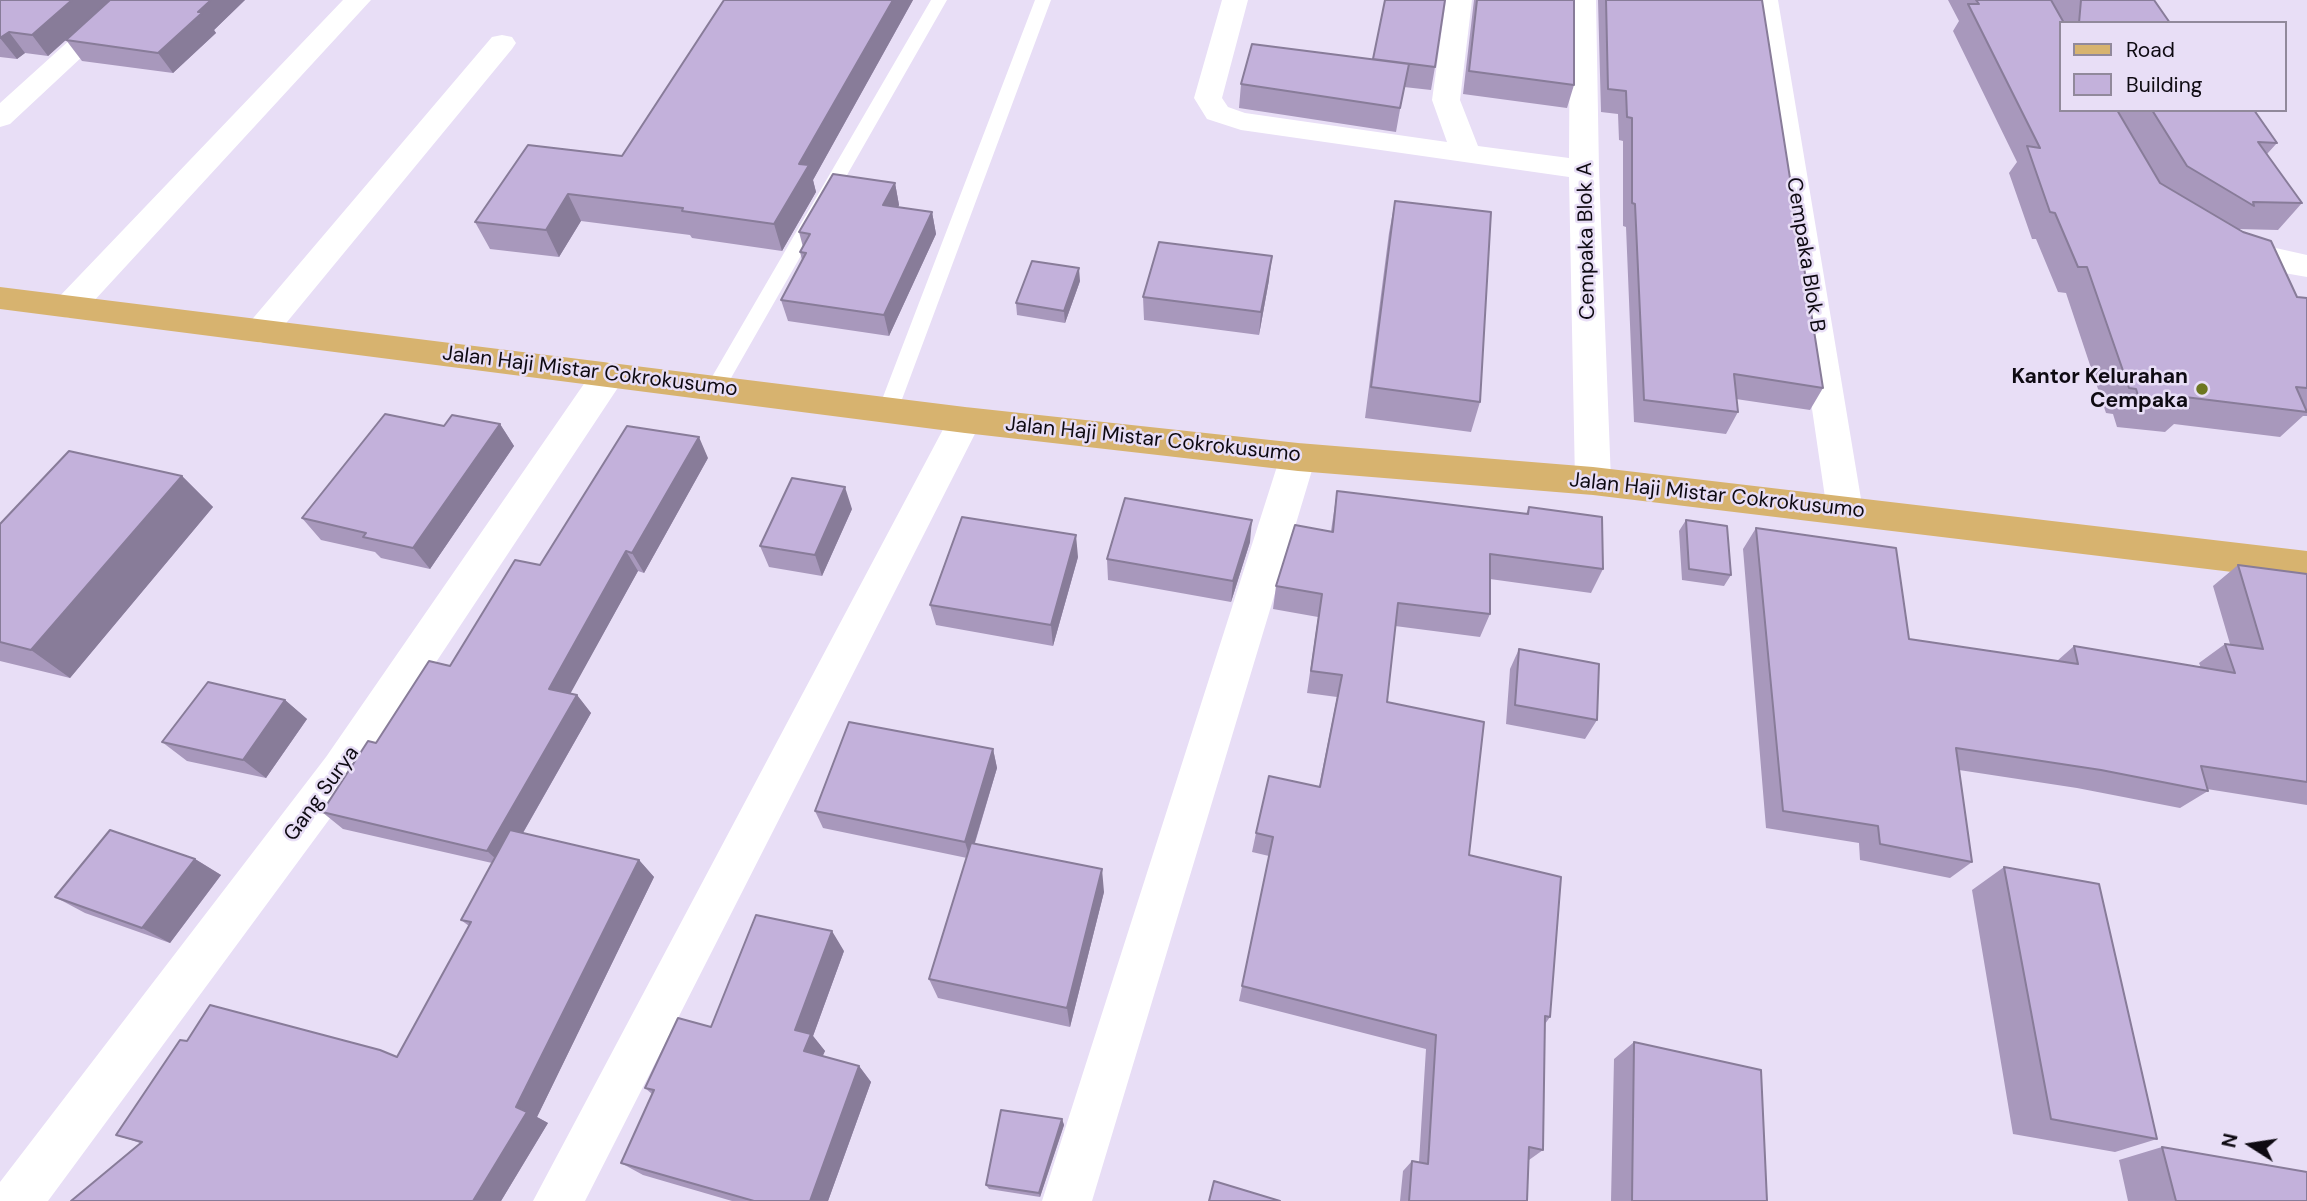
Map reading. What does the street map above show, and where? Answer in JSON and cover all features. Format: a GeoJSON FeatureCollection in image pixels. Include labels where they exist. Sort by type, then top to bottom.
{"type":"FeatureCollection","features":[{"type":"Feature","properties":{"kind":"main road","name":"Jalan Haji Mistar Cokrokusumo"},"geometry":{"type":"LineString","coordinates":[[0,298],[965,420],[1298,457],[1593,481],[2307,566]]}},
{"type":"Feature","properties":{"kind":"street"},"geometry":{"type":"LineString","coordinates":[[0,118],[130,0]]}},
{"type":"Feature","properties":{"kind":"street"},"geometry":{"type":"LineString","coordinates":[[69,307],[358,0]]}},
{"type":"Feature","properties":{"kind":"street"},"geometry":{"type":"LineString","coordinates":[[1235,0],[1209,98],[1217,113],[1241,121],[1584,170]]}},
{"type":"Feature","properties":{"kind":"street"},"geometry":{"type":"LineString","coordinates":[[1459,0],[1446,100],[1452,124],[1467,154]]}},
{"type":"Feature","properties":{"kind":"street","name":"Cempaka Blok A"},"geometry":{"type":"LineString","coordinates":[[1584,0],[1584,170],[1593,481]]}},
{"type":"Feature","properties":{"kind":"street","name":"Cempaka Blok B"},"geometry":{"type":"LineString","coordinates":[[1765,0],[1845,510]]}},
{"type":"Feature","properties":{"kind":"street"},"geometry":{"type":"LineString","coordinates":[[261,331],[502,43]]}},
{"type":"Feature","properties":{"kind":"street"},"geometry":{"type":"LineString","coordinates":[[2203,232],[2232,249],[2307,266]]}},
{"type":"Feature","properties":{"kind":"street","name":"Gang Surya"},"geometry":{"type":"LineString","coordinates":[[17,1201],[341,770],[609,374]]}},
{"type":"Feature","properties":{"kind":"street"},"geometry":{"type":"LineString","coordinates":[[558,1201],[965,420]]}},
{"type":"Feature","properties":{"kind":"street"},"geometry":{"type":"LineString","coordinates":[[1067,1201],[1298,457]]}},
{"type":"Feature","properties":{"kind":"lane"},"geometry":{"type":"LineString","coordinates":[[716,387],[939,0]]}},
{"type":"Feature","properties":{"kind":"lane"},"geometry":{"type":"LineString","coordinates":[[888,410],[1043,0]]}},
{"type":"Feature","properties":{"kind":"building"},"geometry":{"type":"Polygon","coordinates":[[[0,0],[72,0],[32,35],[9,32],[0,38],[0,0]]]}},
{"type":"Feature","properties":{"kind":"building"},"geometry":{"type":"Polygon","coordinates":[[[110,0],[211,0],[198,12],[203,12],[158,53],[66,40],[110,0]]]}},
{"type":"Feature","properties":{"kind":"building"},"geometry":{"type":"Polygon","coordinates":[[[724,0],[893,0],[799,164],[809,165],[774,224],[682,211],[683,208],[568,194],[546,230],[475,222],[528,145],[622,156],[724,0]]]}},
{"type":"Feature","properties":{"kind":"building"},"geometry":{"type":"Polygon","coordinates":[[[1385,0],[1445,0],[1435,67],[1373,59],[1385,0]]]}},
{"type":"Feature","properties":{"kind":"building"},"geometry":{"type":"Polygon","coordinates":[[[1477,0],[1574,0],[1574,85],[1469,71],[1477,0]]]}},
{"type":"Feature","properties":{"kind":"building"},"geometry":{"type":"Polygon","coordinates":[[[1606,0],[1762,0],[1823,388],[1734,374],[1738,412],[1644,400],[1635,204],[1632,203],[1632,118],[1627,117],[1626,91],[1608,89],[1606,0]]]}},
{"type":"Feature","properties":{"kind":"building"},"geometry":{"type":"Polygon","coordinates":[[[1976,0],[2051,0],[2063,21],[2058,21],[2058,112],[2118,112],[2160,183],[2243,232],[2271,241],[2297,297],[2307,298],[2307,388],[2296,387],[2307,412],[2185,397],[2189,408],[2140,402],[2136,389],[2129,388],[2087,267],[2078,267],[2055,213],[2050,212],[2027,146],[2040,148],[1968,4],[1979,4],[1976,0]]]}},
{"type":"Feature","properties":{"kind":"building"},"geometry":{"type":"Polygon","coordinates":[[[2081,0],[2154,0],[2169,21],[2079,21],[2081,0]]]}},
{"type":"Feature","properties":{"kind":"building"},"geometry":{"type":"Polygon","coordinates":[[[1252,44],[1409,64],[1400,108],[1241,84],[1252,44]]]}},
{"type":"Feature","properties":{"kind":"building"},"geometry":{"type":"Polygon","coordinates":[[[2153,112],[2255,112],[2277,143],[2258,142],[2302,203],[2253,202],[2254,206],[2187,166],[2153,112]]]}},
{"type":"Feature","properties":{"kind":"building"},"geometry":{"type":"Polygon","coordinates":[[[833,174],[895,183],[883,205],[932,212],[884,315],[781,300],[806,253],[800,252],[810,234],[799,232],[833,174]]]}},
{"type":"Feature","properties":{"kind":"building"},"geometry":{"type":"Polygon","coordinates":[[[1395,201],[1491,212],[1480,402],[1371,387],[1395,201]]]}},
{"type":"Feature","properties":{"kind":"building"},"geometry":{"type":"Polygon","coordinates":[[[1159,242],[1272,256],[1261,312],[1143,297],[1159,242]]]}},
{"type":"Feature","properties":{"kind":"building"},"geometry":{"type":"Polygon","coordinates":[[[1032,261],[1079,268],[1064,311],[1016,303],[1032,261]]]}},
{"type":"Feature","properties":{"kind":"building"},"geometry":{"type":"Polygon","coordinates":[[[385,414],[444,426],[452,415],[500,424],[413,548],[363,537],[366,533],[302,518],[385,414]]]}},
{"type":"Feature","properties":{"kind":"building"},"geometry":{"type":"Polygon","coordinates":[[[627,426],[699,437],[632,553],[626,551],[549,689],[577,695],[487,851],[322,812],[368,741],[376,743],[429,661],[450,666],[515,560],[540,565],[627,426]]]}},
{"type":"Feature","properties":{"kind":"building"},"geometry":{"type":"Polygon","coordinates":[[[69,451],[182,476],[31,650],[0,642],[0,524],[69,451]]]}},
{"type":"Feature","properties":{"kind":"building"},"geometry":{"type":"Polygon","coordinates":[[[792,478],[845,487],[815,555],[760,546],[792,478]]]}},
{"type":"Feature","properties":{"kind":"building"},"geometry":{"type":"Polygon","coordinates":[[[1337,491],[1528,514],[1529,507],[1602,517],[1603,569],[1490,554],[1490,614],[1398,603],[1387,702],[1484,722],[1469,855],[1561,877],[1550,1017],[1545,1016],[1543,1150],[1529,1147],[1527,1201],[1409,1201],[1412,1161],[1428,1164],[1436,1035],[1242,986],[1273,837],[1256,833],[1269,776],[1320,787],[1342,675],[1311,671],[1322,594],[1276,586],[1295,525],[1333,532],[1337,491]]]}},
{"type":"Feature","properties":{"kind":"building"},"geometry":{"type":"Polygon","coordinates":[[[1125,498],[1252,520],[1233,581],[1107,559],[1125,498]]]}},
{"type":"Feature","properties":{"kind":"building"},"geometry":{"type":"Polygon","coordinates":[[[962,517],[1076,535],[1051,625],[930,605],[962,517]]]}},
{"type":"Feature","properties":{"kind":"building"},"geometry":{"type":"Polygon","coordinates":[[[1686,520],[1727,526],[1731,575],[1689,569],[1686,520]]]}},
{"type":"Feature","properties":{"kind":"building"},"geometry":{"type":"Polygon","coordinates":[[[1756,528],[1896,548],[1909,639],[2078,664],[2074,646],[2235,673],[2225,644],[2263,649],[2238,565],[2307,574],[2307,782],[2201,766],[2208,791],[2101,770],[1956,748],[1972,862],[1880,844],[1878,826],[1783,811],[1756,528]]]}},
{"type":"Feature","properties":{"kind":"building"},"geometry":{"type":"Polygon","coordinates":[[[1519,649],[1599,664],[1597,720],[1515,705],[1519,649]]]}},
{"type":"Feature","properties":{"kind":"building"},"geometry":{"type":"Polygon","coordinates":[[[208,682],[285,700],[243,760],[162,742],[208,682]]]}},
{"type":"Feature","properties":{"kind":"building"},"geometry":{"type":"Polygon","coordinates":[[[849,722],[993,749],[965,842],[815,811],[849,722]]]}},
{"type":"Feature","properties":{"kind":"building"},"geometry":{"type":"Polygon","coordinates":[[[110,830],[195,859],[142,928],[55,897],[110,830]]]}},
{"type":"Feature","properties":{"kind":"building"},"geometry":{"type":"Polygon","coordinates":[[[510,830],[639,860],[516,1107],[527,1112],[473,1201],[71,1201],[142,1142],[116,1135],[180,1040],[187,1041],[210,1005],[380,1050],[397,1057],[471,922],[461,920],[510,830]]]}},
{"type":"Feature","properties":{"kind":"building"},"geometry":{"type":"Polygon","coordinates":[[[971,843],[1102,869],[1067,1008],[929,979],[971,843]]]}},
{"type":"Feature","properties":{"kind":"building"},"geometry":{"type":"Polygon","coordinates":[[[2004,867],[2099,884],[2157,1139],[2051,1119],[2004,867]]]}},
{"type":"Feature","properties":{"kind":"building"},"geometry":{"type":"Polygon","coordinates":[[[756,915],[832,931],[795,1030],[811,1034],[804,1051],[859,1066],[810,1201],[754,1201],[621,1163],[654,1090],[645,1088],[678,1018],[711,1027],[756,915]]]}},
{"type":"Feature","properties":{"kind":"building"},"geometry":{"type":"Polygon","coordinates":[[[1634,1042],[1761,1070],[1767,1201],[1632,1201],[1634,1042]]]}},
{"type":"Feature","properties":{"kind":"building"},"geometry":{"type":"Polygon","coordinates":[[[1001,1110],[1062,1119],[1039,1193],[986,1185],[1001,1110]]]}},
{"type":"Feature","properties":{"kind":"building"},"geometry":{"type":"Polygon","coordinates":[[[2162,1147],[2307,1172],[2307,1201],[2176,1201],[2162,1147]]]}},
{"type":"Feature","properties":{"kind":"building"},"geometry":{"type":"Polygon","coordinates":[[[1214,1181],[1280,1201],[1209,1201],[1214,1181]]]}},
{"type":"Feature","properties":{"kind":"place","name":"Kantor Kelurahan Cempaka"},"geometry":{"type":"Point","coordinates":[2202,389]}}]}
